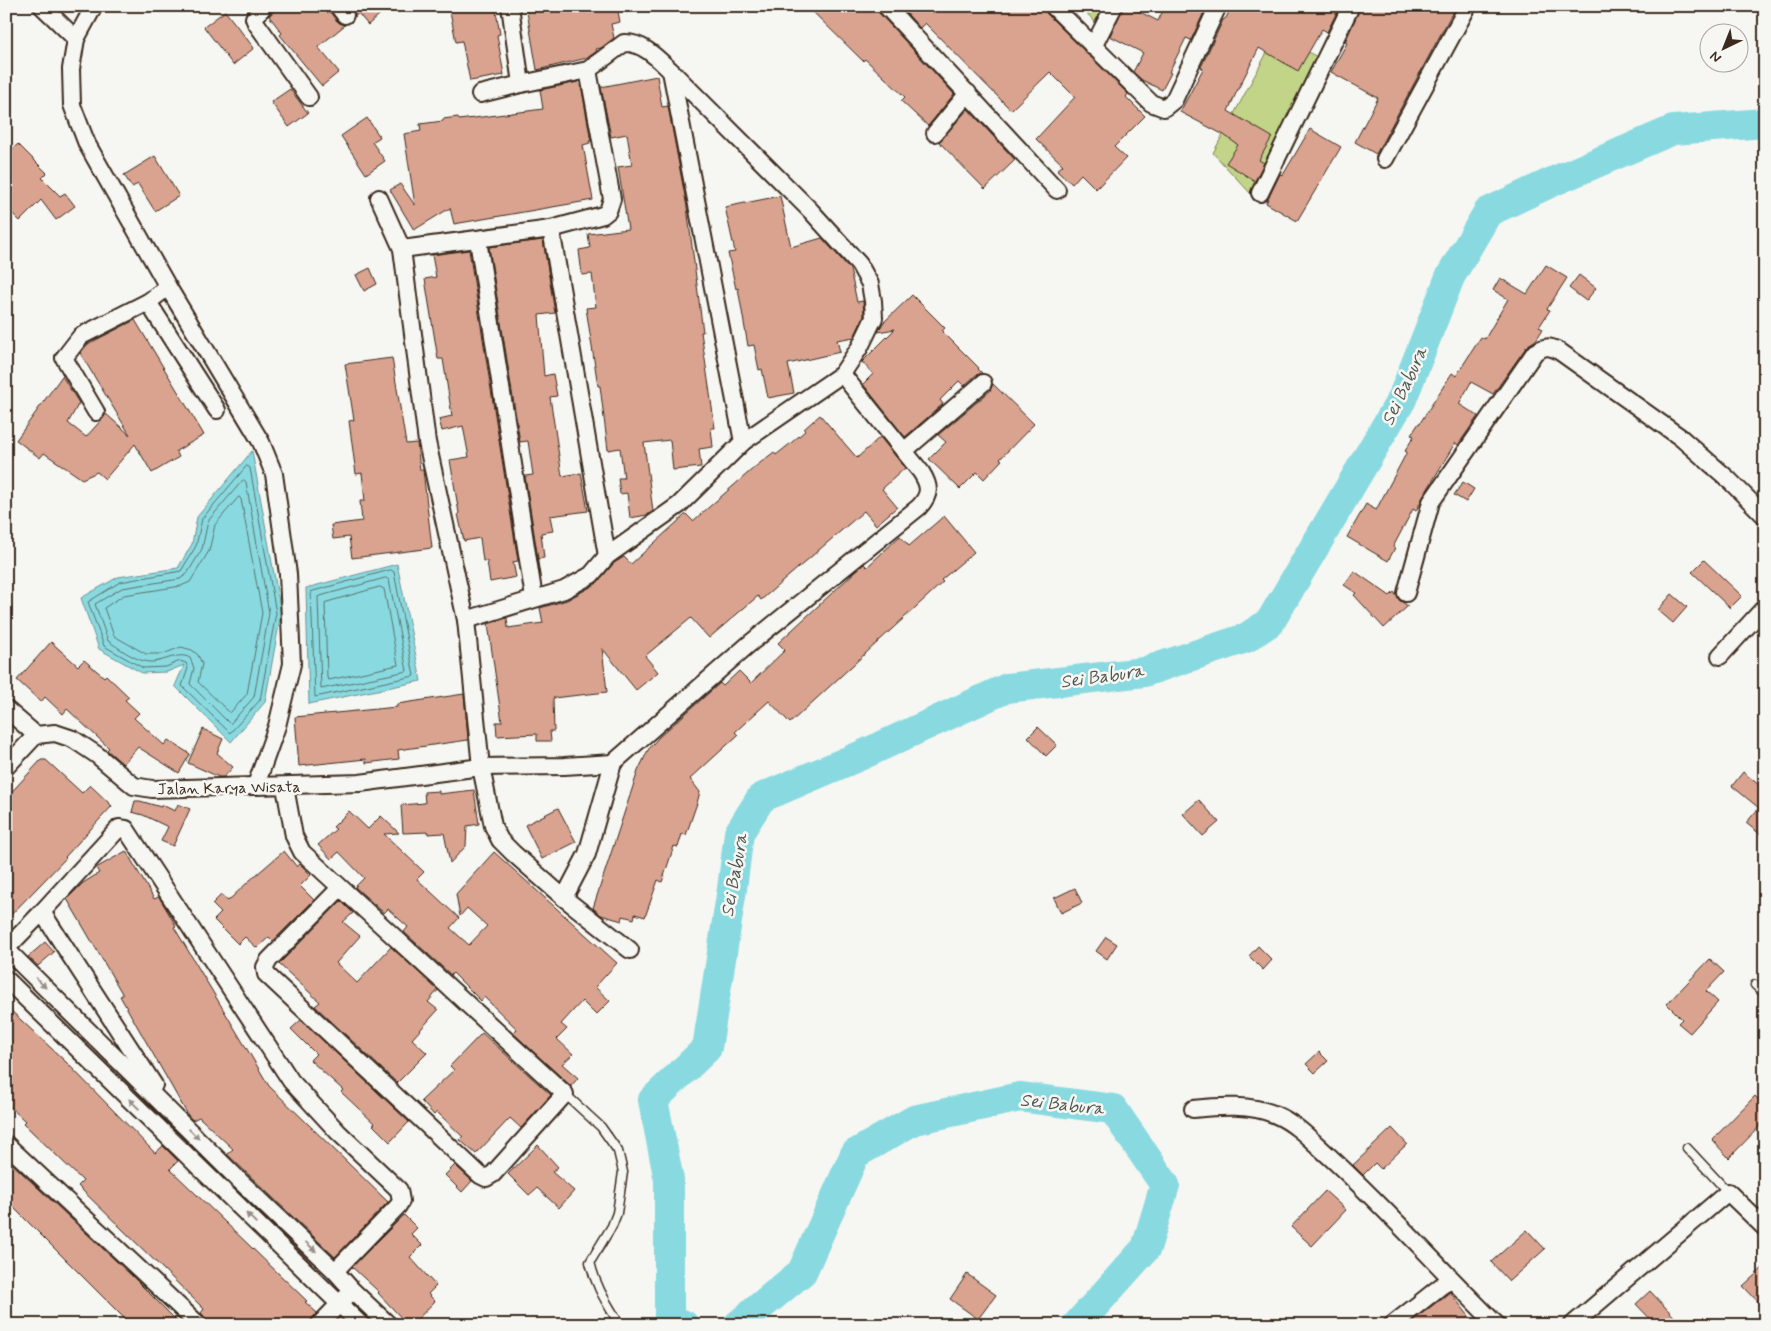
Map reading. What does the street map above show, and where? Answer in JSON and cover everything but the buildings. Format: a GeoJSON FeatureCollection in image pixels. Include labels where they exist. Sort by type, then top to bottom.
{"type":"FeatureCollection","features":[{"type":"Feature","properties":{"kind":"street"},"geometry":{"type":"LineString","coordinates":[[42,6],[76,39]]}},
{"type":"Feature","properties":{"kind":"street"},"geometry":{"type":"LineString","coordinates":[[94,6],[76,39],[71,69],[72,105],[87,144],[168,287],[261,442],[274,474],[288,574],[292,664],[277,726],[256,785]]}},
{"type":"Feature","properties":{"kind":"street"},"geometry":{"type":"LineString","coordinates":[[264,6],[254,18],[256,23],[309,97]]}},
{"type":"Feature","properties":{"kind":"street"},"geometry":{"type":"LineString","coordinates":[[510,6],[521,84]]}},
{"type":"Feature","properties":{"kind":"street"},"geometry":{"type":"LineString","coordinates":[[886,6],[1057,190]]}},
{"type":"Feature","properties":{"kind":"street"},"geometry":{"type":"LineString","coordinates":[[1053,6],[1151,103],[1164,108],[1174,100],[1218,6]]}},
{"type":"Feature","properties":{"kind":"street"},"geometry":{"type":"LineString","coordinates":[[1093,47],[1114,6]]}},
{"type":"Feature","properties":{"kind":"street"},"geometry":{"type":"LineString","coordinates":[[1260,193],[1351,6]]}},
{"type":"Feature","properties":{"kind":"street"},"geometry":{"type":"LineString","coordinates":[[1385,159],[1468,6]]}},
{"type":"Feature","properties":{"kind":"street"},"geometry":{"type":"LineString","coordinates":[[466,620],[564,590],[591,575],[607,556],[679,505],[743,442],[842,374],[860,346],[874,318],[874,301],[870,284],[859,264],[811,210],[671,71],[649,52],[636,44],[624,43],[588,70],[480,94]]}},
{"type":"Feature","properties":{"kind":"street"},"geometry":{"type":"LineString","coordinates":[[402,248],[478,240],[551,229],[603,215],[608,211],[612,200],[588,70]]}},
{"type":"Feature","properties":{"kind":"street"},"geometry":{"type":"LineString","coordinates":[[671,71],[743,442]]}},
{"type":"Feature","properties":{"kind":"street"},"geometry":{"type":"LineString","coordinates":[[935,133],[968,93]]}},
{"type":"Feature","properties":{"kind":"street"},"geometry":{"type":"LineString","coordinates":[[378,198],[402,248],[427,442],[466,620],[481,767],[493,826],[500,840],[564,898],[630,950]]}},
{"type":"Feature","properties":{"kind":"street"},"geometry":{"type":"LineString","coordinates":[[551,229],[607,556]]}},
{"type":"Feature","properties":{"kind":"street"},"geometry":{"type":"LineString","coordinates":[[478,240],[534,598]]}},
{"type":"Feature","properties":{"kind":"street"},"geometry":{"type":"LineString","coordinates":[[96,412],[64,358],[81,336],[148,302],[168,287]]}},
{"type":"Feature","properties":{"kind":"street"},"geometry":{"type":"LineString","coordinates":[[148,302],[217,410]]}},
{"type":"Feature","properties":{"kind":"street"},"geometry":{"type":"LineString","coordinates":[[1406,593],[1431,502],[1534,352],[1543,346],[1550,346],[1559,351],[1680,438],[1726,478],[1765,516]]}},
{"type":"Feature","properties":{"kind":"street"},"geometry":{"type":"LineString","coordinates":[[564,898],[587,854],[613,763],[748,645],[927,500],[928,482],[842,374]]}},
{"type":"Feature","properties":{"kind":"street"},"geometry":{"type":"LineString","coordinates":[[904,451],[983,383]]}},
{"type":"Feature","properties":{"kind":"street"},"geometry":{"type":"LineString","coordinates":[[1720,656],[1765,607]]}},
{"type":"Feature","properties":{"kind":"street"},"geometry":{"type":"LineString","coordinates":[[6,709],[36,735],[6,767]]}},
{"type":"Feature","properties":{"kind":"street","name":"Jalan Karya Wisata"},"geometry":{"type":"LineString","coordinates":[[36,735],[56,733],[73,740],[97,755],[134,786],[152,790],[360,783],[481,767],[564,766],[613,763]]}},
{"type":"Feature","properties":{"kind":"street"},"geometry":{"type":"LineString","coordinates":[[285,786],[294,836],[302,852],[566,1094],[493,1174],[486,1178],[480,1175],[266,974],[265,967],[269,960],[340,888]]}},
{"type":"Feature","properties":{"kind":"street"},"geometry":{"type":"LineString","coordinates":[[335,1271],[398,1206],[401,1201],[399,1190],[338,1132],[291,1081],[126,829],[119,828],[6,949],[241,1182],[389,1325]]}},
{"type":"Feature","properties":{"kind":"street"},"geometry":{"type":"LineString","coordinates":[[42,912],[171,1112]]}},
{"type":"Feature","properties":{"kind":"street"},"geometry":{"type":"LineString","coordinates":[[6,980],[361,1325]]}},
{"type":"Feature","properties":{"kind":"street"},"geometry":{"type":"LineString","coordinates":[[1193,1109],[1214,1106],[1259,1109],[1276,1115],[1294,1125],[1357,1182],[1497,1325]]}},
{"type":"Feature","properties":{"kind":"street"},"geometry":{"type":"LineString","coordinates":[[6,1144],[199,1325]]}},
{"type":"Feature","properties":{"kind":"street"},"geometry":{"type":"LineString","coordinates":[[1572,1325],[1728,1192],[1765,1228]]}},
{"type":"Feature","properties":{"kind":"street"},"geometry":{"type":"LineString","coordinates":[[1392,1325],[1450,1279]]}},
{"type":"Feature","properties":{"kind":"street"},"geometry":{"type":"LineString","coordinates":[[319,1325],[352,1290]]}},
{"type":"Feature","properties":{"kind":"lane"},"geometry":{"type":"LineString","coordinates":[[1755,985],[1765,994]]}},
{"type":"Feature","properties":{"kind":"lane"},"geometry":{"type":"LineString","coordinates":[[566,1094],[601,1127],[618,1150],[623,1172],[617,1212],[612,1226],[590,1262],[594,1278],[603,1298],[620,1325]]}},
{"type":"Feature","properties":{"kind":"lane"},"geometry":{"type":"LineString","coordinates":[[1687,1148],[1728,1192]]}},
{"type":"Feature","properties":{"kind":"green space"},"geometry":{"type":"Polygon","coordinates":[[[1080,6],[1104,6],[1096,23],[1080,6]]]}},
{"type":"Feature","properties":{"kind":"green space"},"geometry":{"type":"Polygon","coordinates":[[[1277,34],[1324,61],[1251,194],[1213,153],[1277,34]]]}},
{"type":"Feature","properties":{"kind":"water"},"geometry":{"type":"Polygon","coordinates":[[[252,451],[281,613],[265,702],[231,742],[175,686],[184,665],[167,672],[142,673],[99,649],[81,598],[118,577],[178,568],[192,544],[197,517],[252,451]]]}},
{"type":"Feature","properties":{"kind":"water"},"geometry":{"type":"Polygon","coordinates":[[[397,564],[421,681],[309,704],[306,588],[397,564]]]}},
{"type":"Feature","properties":{"kind":"waterway","name":"Sei Babura"},"geometry":{"type":"LineString","coordinates":[[684,1325],[669,1320],[669,1180],[653,1100],[707,1048],[739,833],[761,798],[862,755],[1007,688],[1144,672],[1246,638],[1270,622],[1402,399],[1450,277],[1488,212],[1673,130],[1765,123]]}},
{"type":"Feature","properties":{"kind":"waterway","name":"Sei Babura"},"geometry":{"type":"LineString","coordinates":[[738,1325],[802,1272],[855,1154],[914,1120],[1020,1097],[1113,1109],[1165,1185],[1146,1248],[1077,1325]]}}]}
